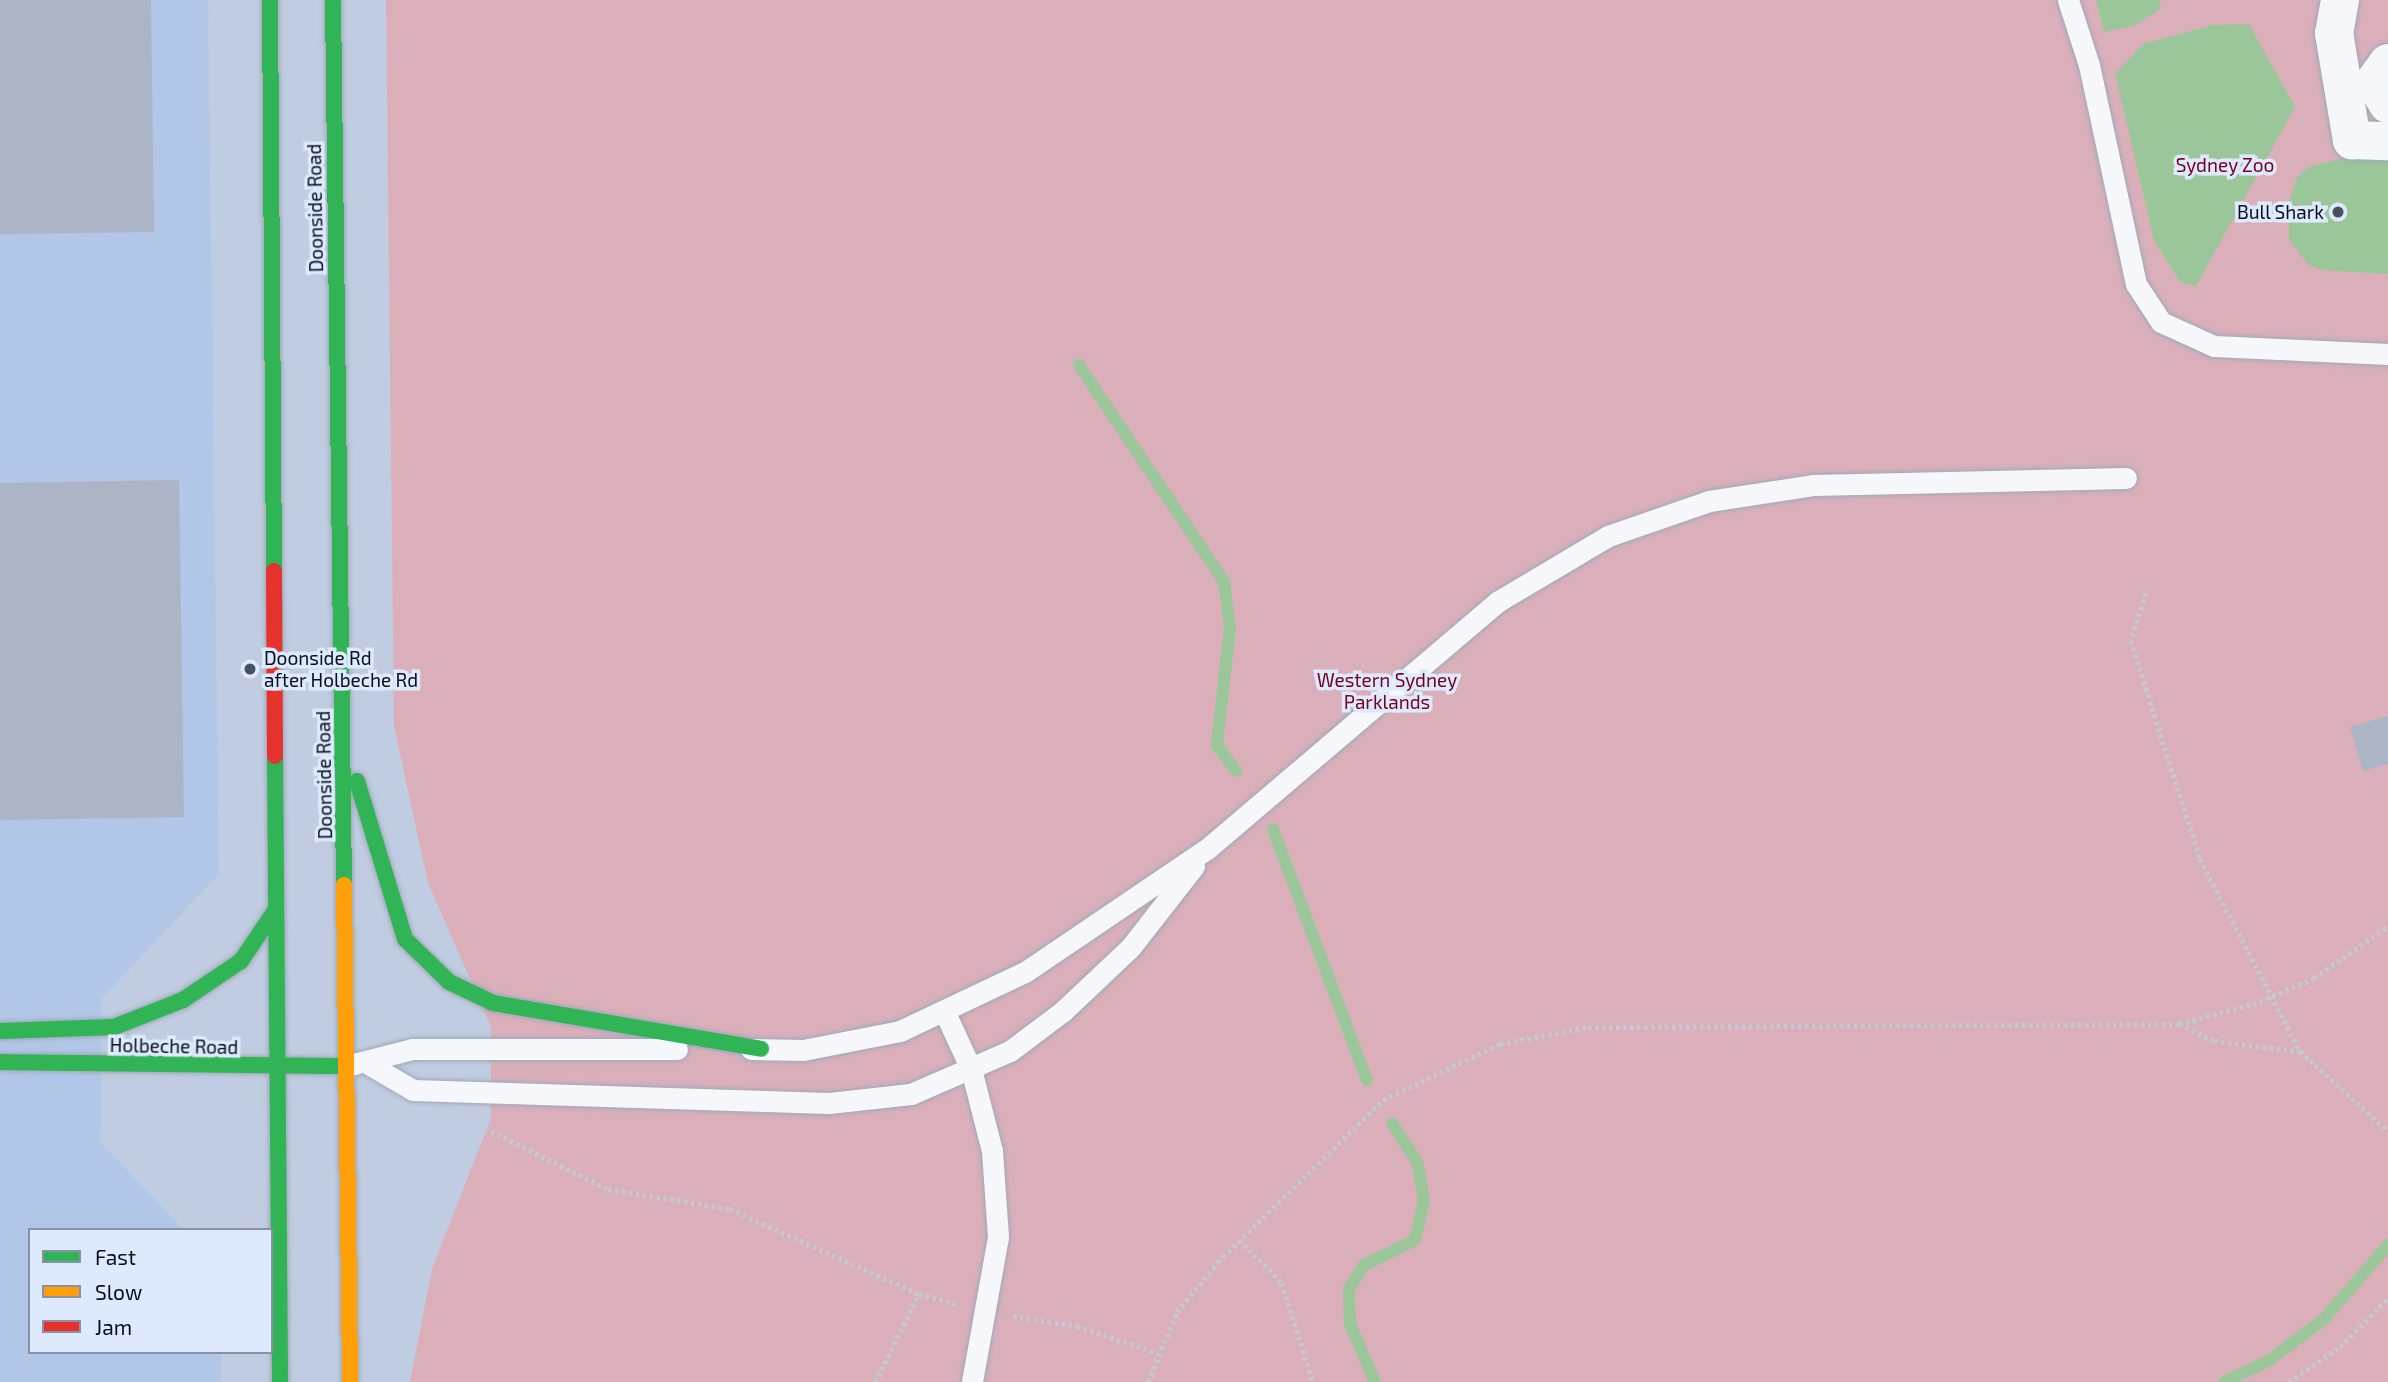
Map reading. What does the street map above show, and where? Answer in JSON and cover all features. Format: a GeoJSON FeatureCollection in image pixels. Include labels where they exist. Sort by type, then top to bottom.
{"type":"FeatureCollection","features":[{"type":"Feature","properties":{"kind":"main road"},"geometry":{"type":"LineString","coordinates":[[270,0],[275,1068],[280,1382]]}},
{"type":"Feature","properties":{"kind":"main road","name":"Doonside Road"},"geometry":{"type":"LineString","coordinates":[[332,0],[345,742],[350,1382]]}},
{"type":"Feature","properties":{"kind":"main road"},"geometry":{"type":"LineString","coordinates":[[345,742],[395,918],[405,939],[440,976],[493,1003],[761,1049]]}},
{"type":"Feature","properties":{"kind":"main road","name":"Holbeche Road"},"geometry":{"type":"LineString","coordinates":[[0,1031],[114,1027],[183,1000],[241,961],[274,912]]}},
{"type":"Feature","properties":{"kind":"main road","name":"Holbeche Road"},"geometry":{"type":"LineString","coordinates":[[0,1062],[275,1068],[346,1066]]}},
{"type":"Feature","properties":{"kind":"street"},"geometry":{"type":"LineString","coordinates":[[2340,0],[2334,33],[2352,140],[2388,141]]}},
{"type":"Feature","properties":{"kind":"street"},"geometry":{"type":"LineString","coordinates":[[2388,63],[2374,82],[2388,104]]}},
{"type":"Feature","properties":{"kind":"lane"},"geometry":{"type":"LineString","coordinates":[[2068,0],[2089,65],[2136,284],[2161,322],[2214,346],[2388,354]]}},
{"type":"Feature","properties":{"kind":"lane"},"geometry":{"type":"LineString","coordinates":[[346,1066],[370,1065],[412,1049],[477,1045],[761,1049],[855,1040],[946,1015],[1025,972],[1207,849],[1469,624],[1552,565],[1608,536],[1709,501],[1813,485],[2126,478]]}},
{"type":"Feature","properties":{"kind":"lane"},"geometry":{"type":"LineString","coordinates":[[370,1065],[413,1090],[830,1103],[911,1094],[1010,1051],[1072,1003],[1130,948],[1207,849]]}},
{"type":"Feature","properties":{"kind":"lane"},"geometry":{"type":"LineString","coordinates":[[946,1015],[971,1069],[992,1151],[998,1237],[972,1382]]}},
{"type":"Feature","properties":{"kind":"path"},"geometry":{"type":"LineString","coordinates":[[2146,593],[2132,641],[2171,781],[2200,859],[2275,995],[2300,1051],[2388,1130]]}},
{"type":"Feature","properties":{"kind":"path"},"geometry":{"type":"LineString","coordinates":[[1149,1382],[1158,1353],[1177,1312],[1239,1240],[1383,1100],[1435,1070],[1529,1036],[1588,1027],[2179,1024],[2275,995],[2337,965],[2388,926]]}},
{"type":"Feature","properties":{"kind":"path"},"geometry":{"type":"LineString","coordinates":[[2179,1024],[2214,1041],[2300,1051]]}},
{"type":"Feature","properties":{"kind":"path"},"geometry":{"type":"LineString","coordinates":[[485,1128],[608,1189],[730,1209],[919,1294],[986,1311],[1077,1326],[1158,1353]]}},
{"type":"Feature","properties":{"kind":"path"},"geometry":{"type":"LineString","coordinates":[[1239,1240],[1282,1283],[1313,1382]]}},
{"type":"Feature","properties":{"kind":"path"},"geometry":{"type":"LineString","coordinates":[[875,1382],[919,1294]]}},
{"type":"Feature","properties":{"kind":"path"},"geometry":{"type":"LineString","coordinates":[[2289,1382],[2340,1347],[2388,1298]]}},
{"type":"Feature","properties":{"kind":"shaded area"},"geometry":{"type":"Polygon","coordinates":[[[0,0],[208,0],[219,874],[102,998],[100,1142],[182,1228],[28,1228],[28,1354],[221,1354],[221,1382],[0,1382],[0,0]]]}},
{"type":"Feature","properties":{"kind":"shaded area"},"geometry":{"type":"Polygon","coordinates":[[[2096,0],[2159,0],[2161,8],[2136,25],[2104,32],[2096,0]]]}},
{"type":"Feature","properties":{"kind":"shaded area"},"geometry":{"type":"Polygon","coordinates":[[[2249,24],[2295,107],[2196,286],[2180,282],[2154,240],[2115,74],[2143,44],[2213,25],[2249,24]]]}},
{"type":"Feature","properties":{"kind":"shaded area","name":"Bull Shark"},"geometry":{"type":"Polygon","coordinates":[[[2343,158],[2388,160],[2388,274],[2324,270],[2309,265],[2289,240],[2289,202],[2297,177],[2309,167],[2343,158]]]}},
{"type":"Feature","properties":{"kind":"green space","name":"Western Sydney Parklands"},"geometry":{"type":"Polygon","coordinates":[[[386,0],[2388,0],[2388,1382],[410,1382],[432,1269],[491,1118],[491,1027],[428,883],[394,726],[386,0]]]}},
{"type":"Feature","properties":{"kind":"building"},"geometry":{"type":"Polygon","coordinates":[[[0,0],[151,0],[154,232],[0,234],[0,0]]]}},
{"type":"Feature","properties":{"kind":"building"},"geometry":{"type":"Polygon","coordinates":[[[179,480],[184,817],[0,820],[0,483],[179,480]]]}},
{"type":"Feature","properties":{"kind":"building"},"geometry":{"type":"Polygon","coordinates":[[[2388,716],[2388,764],[2363,771],[2350,727],[2388,716]]]}},
{"type":"Feature","properties":{"kind":"waterway"},"geometry":{"type":"LineString","coordinates":[[1079,365],[1224,582],[1230,627],[1217,745],[1236,771]]}},
{"type":"Feature","properties":{"kind":"waterway"},"geometry":{"type":"LineString","coordinates":[[1273,829],[1367,1080]]}},
{"type":"Feature","properties":{"kind":"waterway"},"geometry":{"type":"LineString","coordinates":[[1375,1382],[1350,1324],[1349,1289],[1364,1265],[1415,1240],[1424,1200],[1417,1162],[1392,1123]]}},
{"type":"Feature","properties":{"kind":"waterway"},"geometry":{"type":"LineString","coordinates":[[2224,1382],[2270,1360],[2324,1319],[2388,1245]]}},
{"type":"Feature","properties":{"kind":"traffic: fast"},"geometry":{"type":"LineString","coordinates":[[270,0],[274,571]]}},
{"type":"Feature","properties":{"kind":"traffic: fast"},"geometry":{"type":"LineString","coordinates":[[333,0],[344,885]]}},
{"type":"Feature","properties":{"kind":"traffic: fast"},"geometry":{"type":"LineString","coordinates":[[275,756],[280,1382]]}},
{"type":"Feature","properties":{"kind":"traffic: fast"},"geometry":{"type":"LineString","coordinates":[[357,781],[405,939],[449,982],[493,1003],[761,1049]]}},
{"type":"Feature","properties":{"kind":"traffic: fast"},"geometry":{"type":"LineString","coordinates":[[0,1031],[114,1027],[183,1000],[241,961],[274,912]]}},
{"type":"Feature","properties":{"kind":"traffic: fast"},"geometry":{"type":"LineString","coordinates":[[0,1062],[346,1066]]}},
{"type":"Feature","properties":{"kind":"traffic: slow"},"geometry":{"type":"LineString","coordinates":[[344,885],[350,1382]]}},
{"type":"Feature","properties":{"kind":"traffic: jam"},"geometry":{"type":"LineString","coordinates":[[274,571],[275,756]]}},
{"type":"Feature","properties":{"kind":"place","name":"Bull Shark"},"geometry":{"type":"Point","coordinates":[2338,212]}},
{"type":"Feature","properties":{"kind":"place","name":"Doonside Rd after Holbeche Rd"},"geometry":{"type":"Point","coordinates":[250,669]}},
{"type":"Feature","properties":{"kind":"park label","name":"Sydney Zoo"},"geometry":{"type":"Point","coordinates":[2225,165]}}]}
